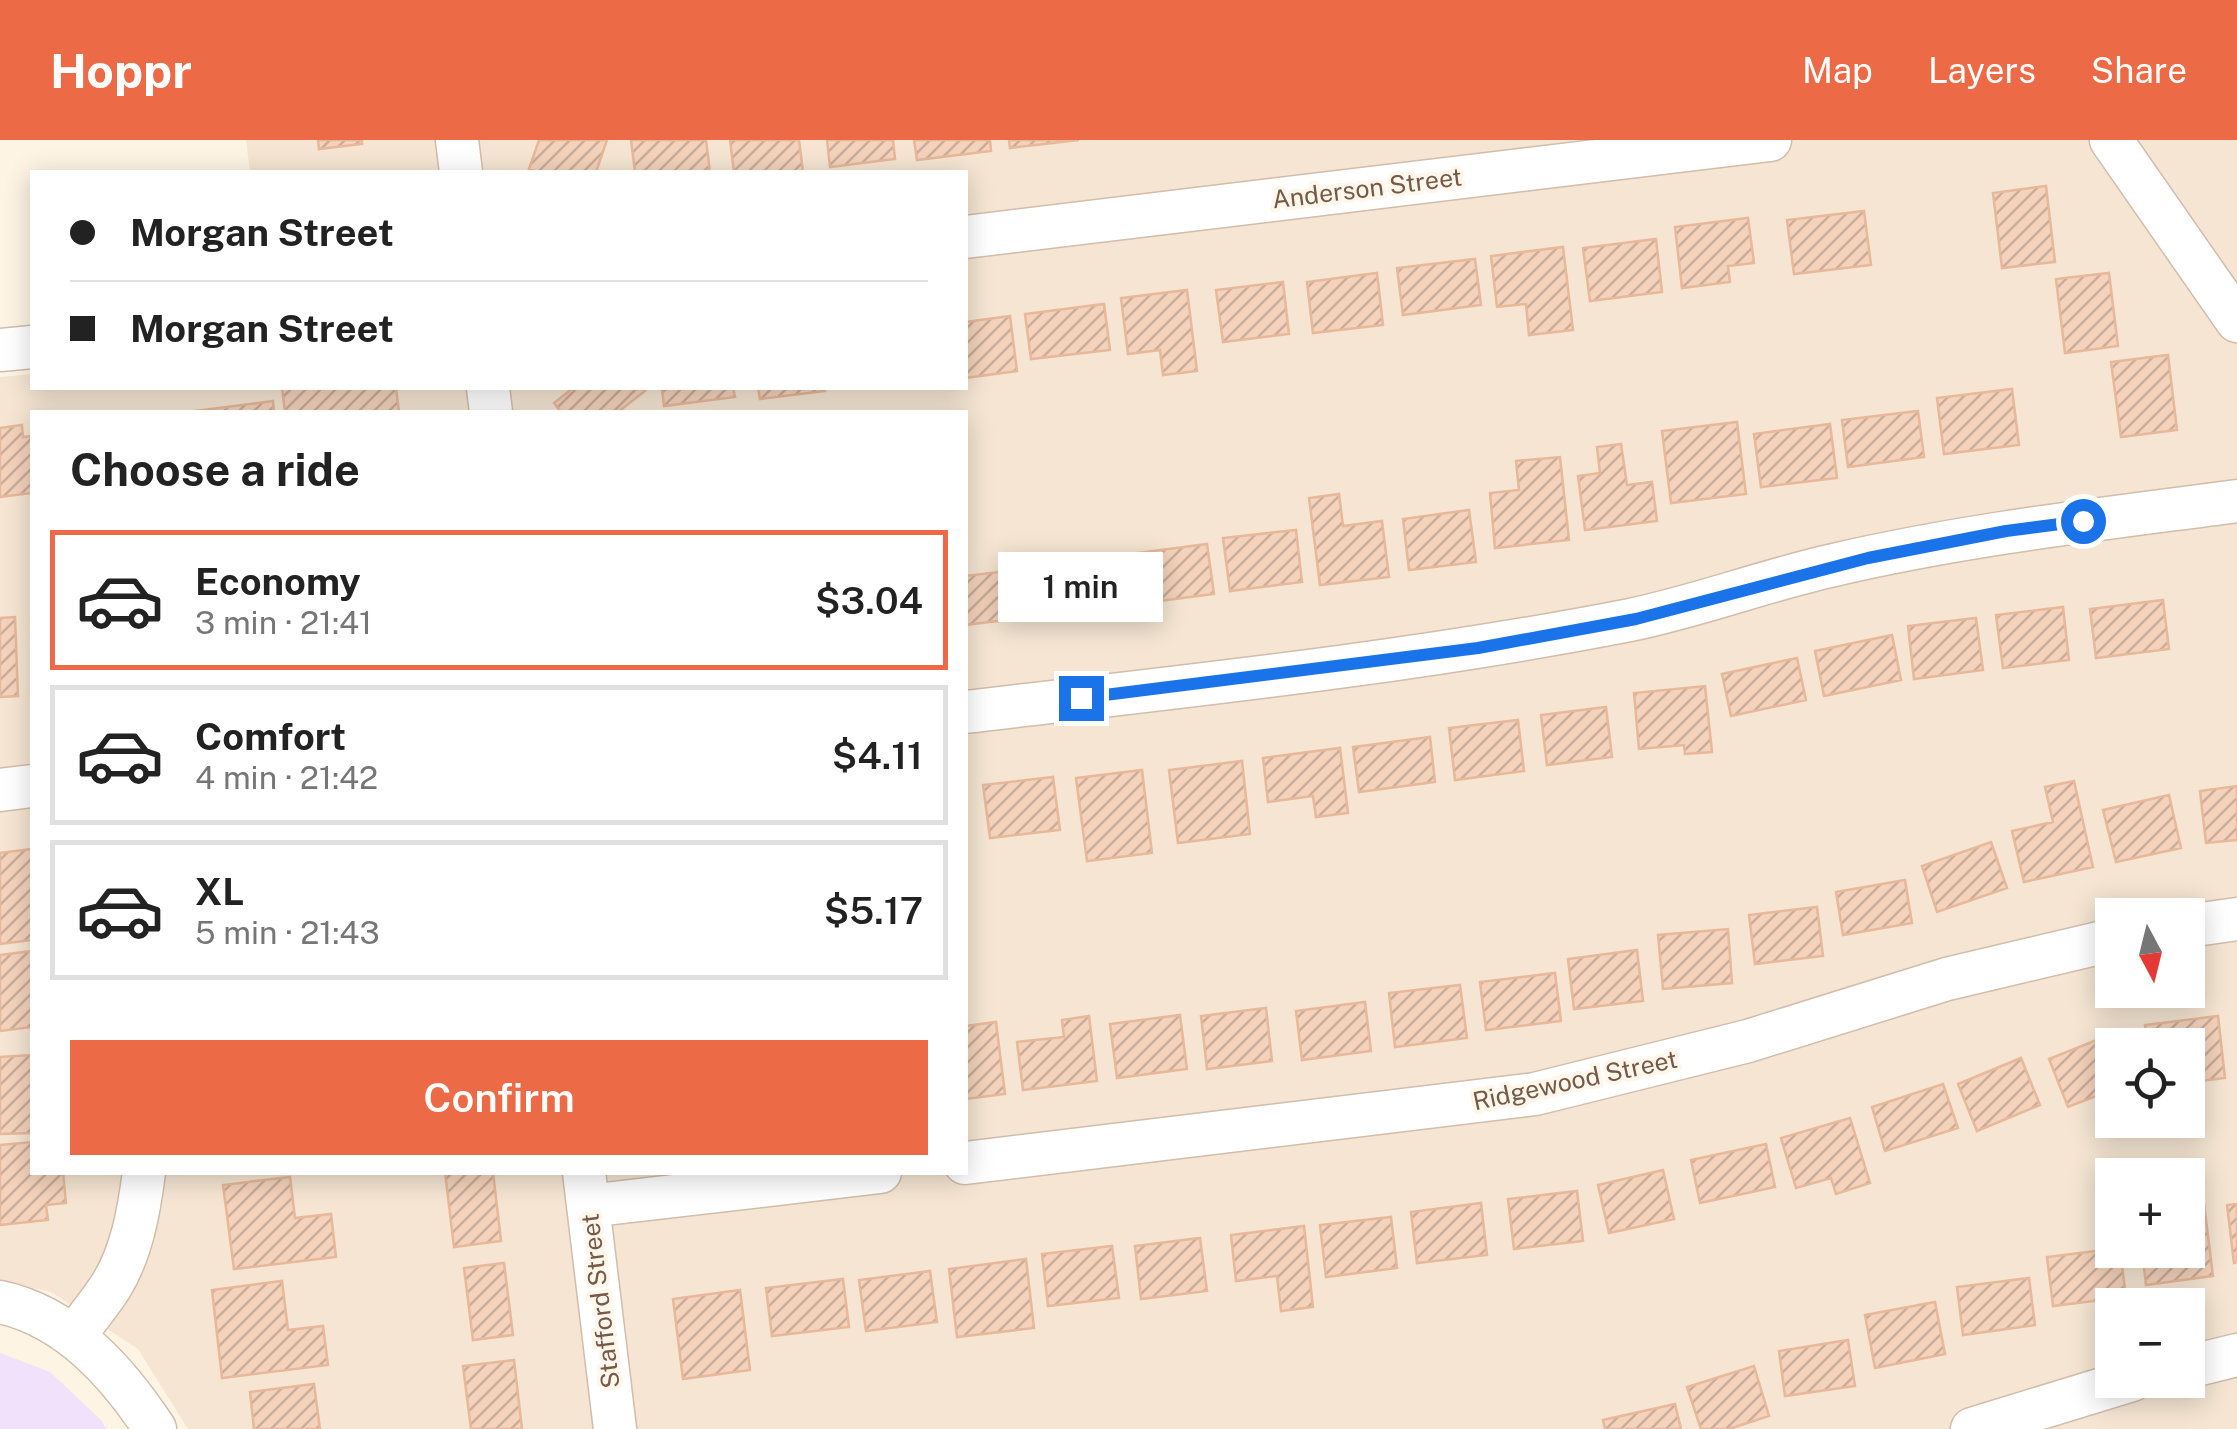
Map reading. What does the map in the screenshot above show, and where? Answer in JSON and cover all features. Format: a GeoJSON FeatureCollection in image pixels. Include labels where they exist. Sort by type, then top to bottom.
{"type":"FeatureCollection","features":[{"type":"Feature","properties":{"kind":"street"},"geometry":{"type":"LineString","coordinates":[[457,140],[462,170]]}},
{"type":"Feature","properties":{"kind":"street","name":"Anderson Street"},"geometry":{"type":"LineString","coordinates":[[968,237],[1596,150],[1770,140]]}},
{"type":"Feature","properties":{"kind":"street"},"geometry":{"type":"LineString","coordinates":[[2111,140],[2237,321]]}},
{"type":"Feature","properties":{"kind":"street"},"geometry":{"type":"LineString","coordinates":[[0,350],[30,347]]}},
{"type":"Feature","properties":{"kind":"street"},"geometry":{"type":"LineString","coordinates":[[968,712],[1478,648],[1636,619],[1830,566],[1922,546],[2237,501]]}},
{"type":"Feature","properties":{"kind":"street"},"geometry":{"type":"LineString","coordinates":[[0,790],[30,786]]}},
{"type":"Feature","properties":{"kind":"street"},"geometry":{"type":"LineString","coordinates":[[2205,924],[2237,919]]}},
{"type":"Feature","properties":{"kind":"street","name":"Ridgewood Street"},"geometry":{"type":"LineString","coordinates":[[968,1163],[1534,1094],[1748,1042],[1947,980],[2095,944]]}},
{"type":"Feature","properties":{"kind":"street"},"geometry":{"type":"LineString","coordinates":[[74,1336],[112,1284],[128,1248],[144,1175]]}},
{"type":"Feature","properties":{"kind":"street"},"geometry":{"type":"LineString","coordinates":[[586,1189],[828,1175]]}},
{"type":"Feature","properties":{"kind":"street","name":"Stafford Street"},"geometry":{"type":"LineString","coordinates":[[586,1189],[615,1429]]}},
{"type":"Feature","properties":{"kind":"street"},"geometry":{"type":"LineString","coordinates":[[0,1302],[46,1319],[74,1336],[132,1394],[155,1429]]}},
{"type":"Feature","properties":{"kind":"street"},"geometry":{"type":"LineString","coordinates":[[2205,1363],[2237,1355]]}},
{"type":"Feature","properties":{"kind":"street"},"geometry":{"type":"LineString","coordinates":[[1972,1429],[2095,1391]]}},
{"type":"Feature","properties":{"kind":"shaded area"},"geometry":{"type":"Polygon","coordinates":[[[246,140],[2237,140],[2237,1429],[188,1429],[138,1349],[51,1292],[0,1280],[0,377],[30,374],[30,390],[968,390],[968,170],[250,170],[246,140]]]}},
{"type":"Feature","properties":{"kind":"shaded area"},"geometry":{"type":"Polygon","coordinates":[[[0,1353],[50,1372],[106,1429],[0,1429],[0,1353]]]}},
{"type":"Feature","properties":{"kind":"building"},"geometry":{"type":"Polygon","coordinates":[[[318,140],[362,140],[362,144],[319,149],[318,140]]]}},
{"type":"Feature","properties":{"kind":"building"},"geometry":{"type":"Polygon","coordinates":[[[539,140],[607,140],[597,170],[529,169],[539,140]]]}},
{"type":"Feature","properties":{"kind":"building"},"geometry":{"type":"Polygon","coordinates":[[[631,140],[706,140],[710,170],[635,170],[631,140]]]}},
{"type":"Feature","properties":{"kind":"building"},"geometry":{"type":"Polygon","coordinates":[[[730,140],[799,140],[803,170],[734,170],[730,140]]]}},
{"type":"Feature","properties":{"kind":"building"},"geometry":{"type":"Polygon","coordinates":[[[827,140],[893,140],[895,159],[830,167],[827,140]]]}},
{"type":"Feature","properties":{"kind":"building"},"geometry":{"type":"Polygon","coordinates":[[[914,140],[990,140],[991,151],[917,160],[914,140]]]}},
{"type":"Feature","properties":{"kind":"building"},"geometry":{"type":"Polygon","coordinates":[[[1009,140],[1079,140],[1010,148],[1009,140]]]}},
{"type":"Feature","properties":{"kind":"building"},"geometry":{"type":"Polygon","coordinates":[[[2046,186],[2055,262],[2002,268],[1993,193],[2046,186]]]}},
{"type":"Feature","properties":{"kind":"building"},"geometry":{"type":"Polygon","coordinates":[[[1864,211],[1871,265],[1794,274],[1787,220],[1864,211]]]}},
{"type":"Feature","properties":{"kind":"building"},"geometry":{"type":"Polygon","coordinates":[[[1748,218],[1754,263],[1728,266],[1730,282],[1682,288],[1675,227],[1748,218]]]}},
{"type":"Feature","properties":{"kind":"building"},"geometry":{"type":"Polygon","coordinates":[[[1656,239],[1662,292],[1590,301],[1583,248],[1656,239]]]}},
{"type":"Feature","properties":{"kind":"building"},"geometry":{"type":"Polygon","coordinates":[[[1563,247],[1573,330],[1529,335],[1526,304],[1497,307],[1491,256],[1563,247]]]}},
{"type":"Feature","properties":{"kind":"building"},"geometry":{"type":"Polygon","coordinates":[[[1475,259],[1481,305],[1403,315],[1397,268],[1475,259]]]}},
{"type":"Feature","properties":{"kind":"building"},"geometry":{"type":"Polygon","coordinates":[[[1377,273],[1383,325],[1313,333],[1307,282],[1377,273]]]}},
{"type":"Feature","properties":{"kind":"building"},"geometry":{"type":"Polygon","coordinates":[[[2109,273],[2118,346],[2065,353],[2056,279],[2109,273]]]}},
{"type":"Feature","properties":{"kind":"building"},"geometry":{"type":"Polygon","coordinates":[[[1283,282],[1289,334],[1223,342],[1216,290],[1283,282]]]}},
{"type":"Feature","properties":{"kind":"building"},"geometry":{"type":"Polygon","coordinates":[[[1187,290],[1197,371],[1163,375],[1160,350],[1128,354],[1121,298],[1187,290]]]}},
{"type":"Feature","properties":{"kind":"building"},"geometry":{"type":"Polygon","coordinates":[[[1104,304],[1110,350],[1031,359],[1025,314],[1104,304]]]}},
{"type":"Feature","properties":{"kind":"building"},"geometry":{"type":"Polygon","coordinates":[[[1010,316],[1017,371],[968,378],[968,322],[1010,316]]]}},
{"type":"Feature","properties":{"kind":"building"},"geometry":{"type":"Polygon","coordinates":[[[2168,355],[2177,430],[2121,437],[2111,362],[2168,355]]]}},
{"type":"Feature","properties":{"kind":"building"},"geometry":{"type":"Polygon","coordinates":[[[2012,389],[2019,445],[1944,454],[1937,398],[2012,389]]]}},
{"type":"Feature","properties":{"kind":"building"},"geometry":{"type":"Polygon","coordinates":[[[282,390],[396,390],[399,410],[285,410],[282,390]]]}},
{"type":"Feature","properties":{"kind":"building"},"geometry":{"type":"Polygon","coordinates":[[[570,390],[645,391],[621,410],[559,410],[554,403],[570,390]]]}},
{"type":"Feature","properties":{"kind":"building"},"geometry":{"type":"Polygon","coordinates":[[[662,390],[733,390],[735,397],[664,406],[662,390]]]}},
{"type":"Feature","properties":{"kind":"building"},"geometry":{"type":"Polygon","coordinates":[[[758,390],[825,391],[760,399],[758,390]]]}},
{"type":"Feature","properties":{"kind":"building"},"geometry":{"type":"Polygon","coordinates":[[[273,401],[274,410],[203,410],[273,401]]]}},
{"type":"Feature","properties":{"kind":"building"},"geometry":{"type":"Polygon","coordinates":[[[1918,411],[1924,457],[1848,467],[1842,420],[1918,411]]]}},
{"type":"Feature","properties":{"kind":"building"},"geometry":{"type":"Polygon","coordinates":[[[1737,422],[1746,494],[1671,503],[1662,431],[1737,422]]]}},
{"type":"Feature","properties":{"kind":"building"},"geometry":{"type":"Polygon","coordinates":[[[1830,424],[1837,478],[1761,487],[1754,434],[1830,424]]]}},
{"type":"Feature","properties":{"kind":"building"},"geometry":{"type":"Polygon","coordinates":[[[22,425],[23,437],[30,436],[30,493],[0,497],[0,428],[22,425]]]}},
{"type":"Feature","properties":{"kind":"building"},"geometry":{"type":"Polygon","coordinates":[[[1621,444],[1627,485],[1652,482],[1657,521],[1585,530],[1578,476],[1600,473],[1597,447],[1621,444]]]}},
{"type":"Feature","properties":{"kind":"building"},"geometry":{"type":"Polygon","coordinates":[[[1560,457],[1569,540],[1495,548],[1490,493],[1519,490],[1516,461],[1560,457]]]}},
{"type":"Feature","properties":{"kind":"building"},"geometry":{"type":"Polygon","coordinates":[[[1339,494],[1343,526],[1382,521],[1389,577],[1320,585],[1309,498],[1339,494]]]}},
{"type":"Feature","properties":{"kind":"building"},"geometry":{"type":"Polygon","coordinates":[[[1469,510],[1476,562],[1409,570],[1403,519],[1469,510]]]}},
{"type":"Feature","properties":{"kind":"building"},"geometry":{"type":"Polygon","coordinates":[[[1296,530],[1302,582],[1230,591],[1223,538],[1296,530]]]}},
{"type":"Feature","properties":{"kind":"building"},"geometry":{"type":"Polygon","coordinates":[[[1207,544],[1214,594],[1136,604],[1130,554],[1207,544]]]}},
{"type":"Feature","properties":{"kind":"building"},"geometry":{"type":"Polygon","coordinates":[[[1116,558],[1121,605],[1047,613],[1042,567],[1116,558]]]}},
{"type":"Feature","properties":{"kind":"building"},"geometry":{"type":"Polygon","coordinates":[[[1024,569],[1030,617],[968,625],[968,576],[1024,569]]]}},
{"type":"Feature","properties":{"kind":"building"},"geometry":{"type":"Polygon","coordinates":[[[2163,600],[2169,649],[2096,658],[2090,609],[2163,600]]]}},
{"type":"Feature","properties":{"kind":"building"},"geometry":{"type":"Polygon","coordinates":[[[2063,607],[2069,660],[2003,668],[1996,615],[2063,607]]]}},
{"type":"Feature","properties":{"kind":"building"},"geometry":{"type":"Polygon","coordinates":[[[15,617],[18,696],[0,697],[0,618],[15,617]]]}},
{"type":"Feature","properties":{"kind":"building"},"geometry":{"type":"Polygon","coordinates":[[[1976,618],[1983,670],[1914,679],[1908,626],[1976,618]]]}},
{"type":"Feature","properties":{"kind":"building"},"geometry":{"type":"Polygon","coordinates":[[[1892,635],[1901,680],[1824,696],[1815,651],[1892,635]]]}},
{"type":"Feature","properties":{"kind":"building"},"geometry":{"type":"Polygon","coordinates":[[[1797,658],[1806,700],[1731,716],[1722,674],[1797,658]]]}},
{"type":"Feature","properties":{"kind":"building"},"geometry":{"type":"Polygon","coordinates":[[[1705,686],[1712,752],[1685,754],[1684,745],[1639,749],[1634,693],[1705,686]]]}},
{"type":"Feature","properties":{"kind":"building"},"geometry":{"type":"Polygon","coordinates":[[[1606,707],[1612,757],[1547,765],[1541,715],[1606,707]]]}},
{"type":"Feature","properties":{"kind":"building"},"geometry":{"type":"Polygon","coordinates":[[[1518,720],[1524,771],[1455,780],[1449,728],[1518,720]]]}},
{"type":"Feature","properties":{"kind":"building"},"geometry":{"type":"Polygon","coordinates":[[[1430,737],[1435,782],[1359,792],[1353,747],[1430,737]]]}},
{"type":"Feature","properties":{"kind":"building"},"geometry":{"type":"Polygon","coordinates":[[[1340,748],[1348,813],[1316,817],[1313,796],[1268,802],[1263,758],[1340,748]]]}},
{"type":"Feature","properties":{"kind":"building"},"geometry":{"type":"Polygon","coordinates":[[[1242,761],[1250,834],[1178,843],[1169,770],[1242,761]]]}},
{"type":"Feature","properties":{"kind":"building"},"geometry":{"type":"Polygon","coordinates":[[[1142,770],[1152,853],[1087,861],[1076,778],[1142,770]]]}},
{"type":"Feature","properties":{"kind":"building"},"geometry":{"type":"Polygon","coordinates":[[[1053,777],[1060,830],[990,838],[983,785],[1053,777]]]}},
{"type":"Feature","properties":{"kind":"building"},"geometry":{"type":"Polygon","coordinates":[[[2074,781],[2093,867],[2024,882],[2012,831],[2053,822],[2045,787],[2074,781]]]}},
{"type":"Feature","properties":{"kind":"building"},"geometry":{"type":"Polygon","coordinates":[[[2237,786],[2237,840],[2206,843],[2200,791],[2237,786]]]}},
{"type":"Feature","properties":{"kind":"building"},"geometry":{"type":"Polygon","coordinates":[[[2169,795],[2181,848],[2116,862],[2103,810],[2169,795]]]}},
{"type":"Feature","properties":{"kind":"building"},"geometry":{"type":"Polygon","coordinates":[[[1991,842],[2007,888],[1937,912],[1922,866],[1991,842]]]}},
{"type":"Feature","properties":{"kind":"building"},"geometry":{"type":"Polygon","coordinates":[[[30,849],[30,940],[0,944],[0,853],[30,849]]]}},
{"type":"Feature","properties":{"kind":"building"},"geometry":{"type":"Polygon","coordinates":[[[1905,880],[1912,923],[1843,935],[1836,892],[1905,880]]]}},
{"type":"Feature","properties":{"kind":"building"},"geometry":{"type":"Polygon","coordinates":[[[1817,907],[1823,956],[1755,964],[1749,915],[1817,907]]]}},
{"type":"Feature","properties":{"kind":"building"},"geometry":{"type":"Polygon","coordinates":[[[1728,929],[1732,983],[1663,989],[1658,935],[1728,929]]]}},
{"type":"Feature","properties":{"kind":"building"},"geometry":{"type":"Polygon","coordinates":[[[1637,950],[1643,1001],[1574,1009],[1568,959],[1637,950]]]}},
{"type":"Feature","properties":{"kind":"building"},"geometry":{"type":"Polygon","coordinates":[[[30,951],[30,1027],[0,1031],[0,955],[30,951]]]}},
{"type":"Feature","properties":{"kind":"building"},"geometry":{"type":"Polygon","coordinates":[[[1555,973],[1561,1021],[1486,1030],[1480,982],[1555,973]]]}},
{"type":"Feature","properties":{"kind":"building"},"geometry":{"type":"Polygon","coordinates":[[[1460,985],[1467,1038],[1395,1047],[1389,993],[1460,985]]]}},
{"type":"Feature","properties":{"kind":"building"},"geometry":{"type":"Polygon","coordinates":[[[1365,1002],[1371,1051],[1302,1060],[1296,1011],[1365,1002]]]}},
{"type":"Feature","properties":{"kind":"building"},"geometry":{"type":"Polygon","coordinates":[[[1266,1008],[1272,1061],[1207,1069],[1201,1016],[1266,1008]]]}},
{"type":"Feature","properties":{"kind":"building"},"geometry":{"type":"Polygon","coordinates":[[[1180,1015],[1187,1069],[1117,1078],[1110,1024],[1180,1015]]]}},
{"type":"Feature","properties":{"kind":"building"},"geometry":{"type":"Polygon","coordinates":[[[1089,1016],[1097,1081],[1023,1090],[1017,1042],[1064,1037],[1062,1020],[1089,1016]]]}},
{"type":"Feature","properties":{"kind":"building"},"geometry":{"type":"Polygon","coordinates":[[[2218,1016],[2225,1078],[2205,1080],[2205,1028],[2145,1025],[2218,1016]]]}},
{"type":"Feature","properties":{"kind":"building"},"geometry":{"type":"Polygon","coordinates":[[[996,1022],[1005,1094],[968,1099],[968,1026],[996,1022]]]}},
{"type":"Feature","properties":{"kind":"building"},"geometry":{"type":"Polygon","coordinates":[[[2095,1041],[2095,1097],[2068,1107],[2049,1059],[2095,1041]]]}},
{"type":"Feature","properties":{"kind":"building"},"geometry":{"type":"Polygon","coordinates":[[[30,1055],[30,1133],[0,1134],[0,1057],[30,1055]]]}},
{"type":"Feature","properties":{"kind":"building"},"geometry":{"type":"Polygon","coordinates":[[[2021,1058],[2040,1105],[1977,1131],[1958,1084],[2021,1058]]]}},
{"type":"Feature","properties":{"kind":"building"},"geometry":{"type":"Polygon","coordinates":[[[1943,1084],[1958,1128],[1885,1151],[1872,1107],[1943,1084]]]}},
{"type":"Feature","properties":{"kind":"building"},"geometry":{"type":"Polygon","coordinates":[[[1850,1118],[1870,1183],[1836,1194],[1831,1178],[1796,1188],[1781,1138],[1850,1118]]]}},
{"type":"Feature","properties":{"kind":"building"},"geometry":{"type":"Polygon","coordinates":[[[30,1142],[30,1175],[63,1175],[66,1203],[46,1205],[48,1220],[0,1225],[0,1145],[30,1142]]]}},
{"type":"Feature","properties":{"kind":"building"},"geometry":{"type":"Polygon","coordinates":[[[1766,1144],[1775,1187],[1700,1203],[1691,1160],[1766,1144]]]}},
{"type":"Feature","properties":{"kind":"building"},"geometry":{"type":"Polygon","coordinates":[[[1663,1170],[1674,1219],[1609,1233],[1598,1185],[1663,1170]]]}},
{"type":"Feature","properties":{"kind":"building"},"geometry":{"type":"Polygon","coordinates":[[[445,1175],[493,1175],[501,1241],[454,1247],[445,1175]]]}},
{"type":"Feature","properties":{"kind":"building"},"geometry":{"type":"Polygon","coordinates":[[[290,1177],[295,1218],[331,1214],[336,1257],[234,1269],[223,1185],[290,1177]]]}},
{"type":"Feature","properties":{"kind":"building"},"geometry":{"type":"Polygon","coordinates":[[[1577,1191],[1583,1241],[1514,1249],[1508,1199],[1577,1191]]]}},
{"type":"Feature","properties":{"kind":"building"},"geometry":{"type":"Polygon","coordinates":[[[1481,1203],[1487,1255],[1417,1263],[1411,1212],[1481,1203]]]}},
{"type":"Feature","properties":{"kind":"building"},"geometry":{"type":"Polygon","coordinates":[[[2237,1204],[2237,1262],[2234,1263],[2227,1205],[2237,1204]]]}},
{"type":"Feature","properties":{"kind":"building"},"geometry":{"type":"Polygon","coordinates":[[[2205,1212],[2213,1276],[2146,1285],[2144,1268],[2205,1268],[2205,1212]]]}},
{"type":"Feature","properties":{"kind":"building"},"geometry":{"type":"Polygon","coordinates":[[[1391,1217],[1397,1268],[1326,1277],[1320,1225],[1391,1217]]]}},
{"type":"Feature","properties":{"kind":"building"},"geometry":{"type":"Polygon","coordinates":[[[1304,1226],[1313,1307],[1281,1311],[1277,1276],[1236,1281],[1231,1235],[1304,1226]]]}},
{"type":"Feature","properties":{"kind":"building"},"geometry":{"type":"Polygon","coordinates":[[[1200,1238],[1207,1291],[1141,1299],[1135,1246],[1200,1238]]]}},
{"type":"Feature","properties":{"kind":"building"},"geometry":{"type":"Polygon","coordinates":[[[1112,1246],[1119,1298],[1048,1306],[1042,1254],[1112,1246]]]}},
{"type":"Feature","properties":{"kind":"building"},"geometry":{"type":"Polygon","coordinates":[[[2095,1251],[2095,1268],[2122,1268],[2125,1288],[2095,1288],[2095,1301],[2053,1306],[2047,1257],[2095,1251]]]}},
{"type":"Feature","properties":{"kind":"building"},"geometry":{"type":"Polygon","coordinates":[[[1026,1259],[1034,1328],[957,1337],[949,1269],[1026,1259]]]}},
{"type":"Feature","properties":{"kind":"building"},"geometry":{"type":"Polygon","coordinates":[[[504,1263],[513,1335],[473,1340],[464,1268],[504,1263]]]}},
{"type":"Feature","properties":{"kind":"building"},"geometry":{"type":"Polygon","coordinates":[[[930,1271],[937,1322],[866,1331],[859,1280],[930,1271]]]}},
{"type":"Feature","properties":{"kind":"building"},"geometry":{"type":"Polygon","coordinates":[[[2029,1278],[2035,1325],[1963,1335],[1957,1287],[2029,1278]]]}},
{"type":"Feature","properties":{"kind":"building"},"geometry":{"type":"Polygon","coordinates":[[[843,1279],[849,1327],[772,1336],[766,1288],[843,1279]]]}},
{"type":"Feature","properties":{"kind":"building"},"geometry":{"type":"Polygon","coordinates":[[[282,1281],[288,1330],[323,1326],[328,1365],[222,1378],[212,1290],[282,1281]]]}},
{"type":"Feature","properties":{"kind":"building"},"geometry":{"type":"Polygon","coordinates":[[[740,1290],[750,1370],[683,1379],[673,1299],[740,1290]]]}},
{"type":"Feature","properties":{"kind":"building"},"geometry":{"type":"Polygon","coordinates":[[[1935,1302],[1945,1354],[1875,1368],[1865,1315],[1935,1302]]]}},
{"type":"Feature","properties":{"kind":"building"},"geometry":{"type":"Polygon","coordinates":[[[1848,1340],[1855,1386],[1785,1396],[1779,1351],[1848,1340]]]}},
{"type":"Feature","properties":{"kind":"building"},"geometry":{"type":"Polygon","coordinates":[[[514,1360],[522,1429],[471,1429],[463,1366],[514,1360]]]}},
{"type":"Feature","properties":{"kind":"building"},"geometry":{"type":"Polygon","coordinates":[[[1754,1366],[1769,1416],[1729,1429],[1701,1429],[1687,1387],[1754,1366]]]}},
{"type":"Feature","properties":{"kind":"building"},"geometry":{"type":"Polygon","coordinates":[[[314,1384],[320,1429],[254,1429],[250,1392],[314,1384]]]}},
{"type":"Feature","properties":{"kind":"building"},"geometry":{"type":"Polygon","coordinates":[[[1675,1404],[1681,1429],[1605,1429],[1603,1420],[1675,1404]]]}},
{"type":"Feature","properties":{"kind":"route"},"geometry":{"type":"LineString","coordinates":[[1081,698],[1478,648],[1636,619],[1868,558],[2006,531],[2083,521]]}}]}
